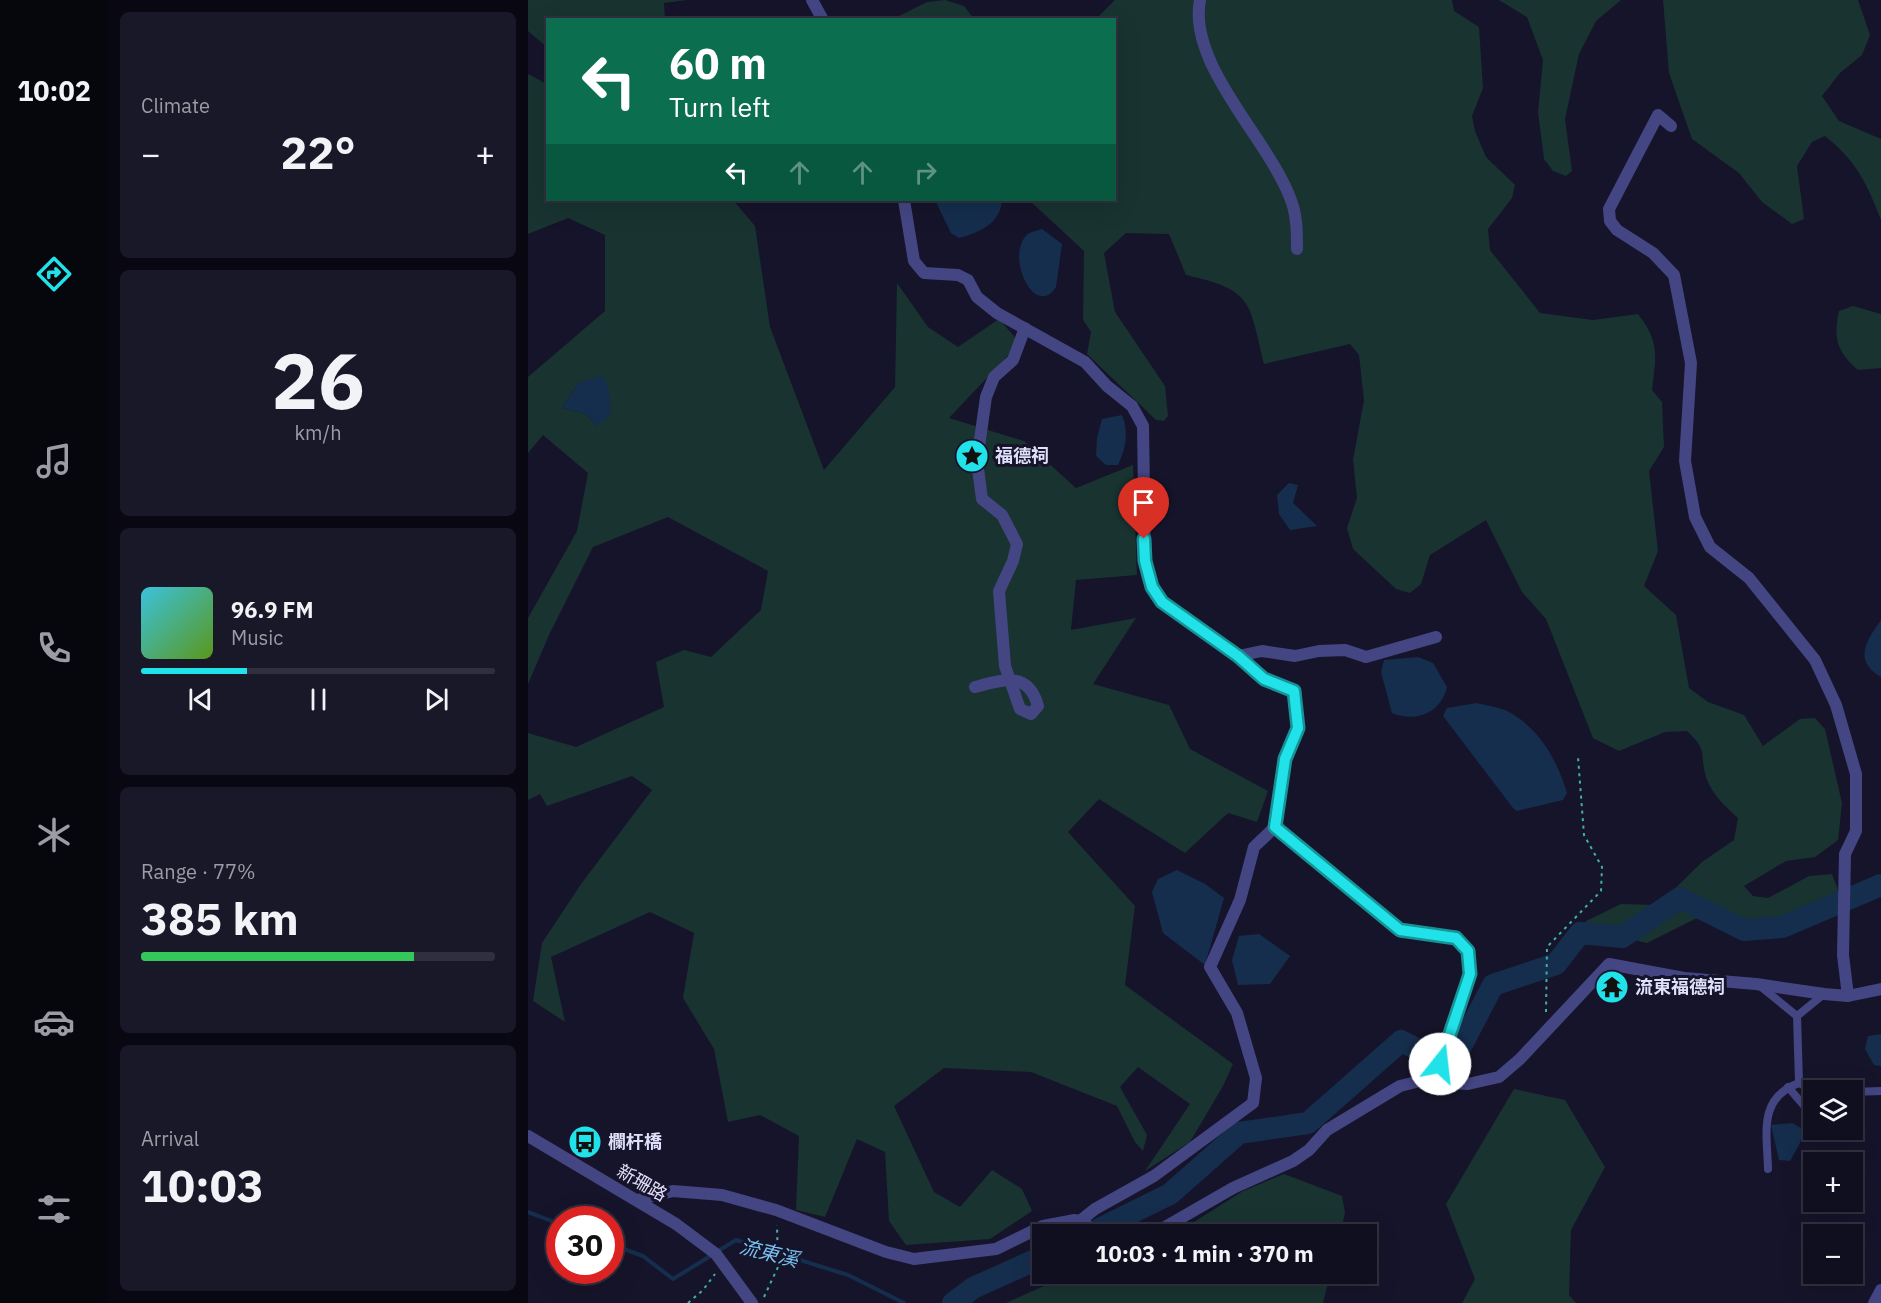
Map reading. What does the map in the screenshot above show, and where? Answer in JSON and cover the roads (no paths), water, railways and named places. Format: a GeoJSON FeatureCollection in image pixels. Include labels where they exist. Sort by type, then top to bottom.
{"type":"FeatureCollection","features":[{"type":"Feature","properties":{"kind":"street"},"geometry":{"type":"LineString","coordinates":[[812,0],[823,18]]}},
{"type":"Feature","properties":{"kind":"street"},"geometry":{"type":"LineString","coordinates":[[1200,0],[1198,13],[1204,50],[1292,203],[1297,249]]}},
{"type":"Feature","properties":{"kind":"street"},"geometry":{"type":"LineString","coordinates":[[1671,126],[1658,115],[1609,209],[1610,221],[1617,230],[1653,253],[1674,275],[1691,363],[1685,461],[1695,517],[1710,547],[1749,578],[1815,660],[1836,705],[1856,774],[1856,831],[1845,854],[1843,955],[1848,996]]}},
{"type":"Feature","properties":{"kind":"street"},"geometry":{"type":"LineString","coordinates":[[637,1200],[673,1191],[722,1195],[776,1210],[886,1252],[914,1259],[996,1249],[1043,1226],[1075,1220],[1082,1222],[1095,1209],[1154,1176],[1253,1103],[1256,1078],[1237,1013],[1210,967],[1240,900],[1254,847],[1275,827],[1285,759],[1298,728],[1294,691],[1264,679],[1238,656],[1162,602],[1152,587],[1145,561],[1143,426],[1132,406],[1107,386],[1085,362],[1025,328],[977,297],[968,280],[958,275],[924,273],[914,261],[904,201]]}},
{"type":"Feature","properties":{"kind":"street"},"geometry":{"type":"LineString","coordinates":[[975,687],[1009,678],[1005,666],[999,591],[1014,561],[1017,544],[1002,515],[982,499],[976,461],[986,397],[994,376],[1013,360],[1025,328]]}},
{"type":"Feature","properties":{"kind":"street"},"geometry":{"type":"LineString","coordinates":[[1238,656],[1262,651],[1295,656],[1319,651],[1345,650],[1366,657],[1436,637]]}},
{"type":"Feature","properties":{"kind":"street"},"geometry":{"type":"LineString","coordinates":[[1275,827],[1400,930],[1456,938],[1468,951],[1470,974],[1444,1046],[1435,1081]]}},
{"type":"Feature","properties":{"kind":"street"},"geometry":{"type":"LineString","coordinates":[[1170,1224],[1233,1188],[1293,1161],[1309,1150],[1327,1130],[1400,1086],[1420,1081],[1468,1084],[1498,1077],[1520,1059],[1609,964],[1684,978],[1756,984],[1824,994],[1848,996],[1881,989]]}},
{"type":"Feature","properties":{"kind":"street","name":"新珊路"},"geometry":{"type":"LineString","coordinates":[[528,1136],[676,1224],[720,1258],[752,1303]]}},
{"type":"Feature","properties":{"kind":"street"},"geometry":{"type":"LineString","coordinates":[[1874,1303],[1881,1290]]}},
{"type":"Feature","properties":{"kind":"lane"},"geometry":{"type":"LineString","coordinates":[[1756,984],[1797,1016]]}},
{"type":"Feature","properties":{"kind":"lane"},"geometry":{"type":"LineString","coordinates":[[1797,1016],[1824,994]]}},
{"type":"Feature","properties":{"kind":"lane"},"geometry":{"type":"LineString","coordinates":[[1797,1016],[1799,1083]]}},
{"type":"Feature","properties":{"kind":"lane"},"geometry":{"type":"LineString","coordinates":[[1768,1169],[1767,1116],[1774,1097],[1788,1087],[1799,1083],[1803,1085]]}},
{"type":"Feature","properties":{"kind":"lane"},"geometry":{"type":"LineString","coordinates":[[1788,1087],[1803,1104]]}},
{"type":"Feature","properties":{"kind":"lane"},"geometry":{"type":"LineString","coordinates":[[1863,1092],[1881,1092]]}},
{"type":"Feature","properties":{"kind":"water"},"geometry":{"type":"Polygon","coordinates":[[[935,201],[1002,201],[997,215],[988,226],[959,238],[951,233],[935,201]]]}},
{"type":"Feature","properties":{"kind":"water"},"geometry":{"type":"Polygon","coordinates":[[[1042,229],[1062,244],[1056,287],[1047,295],[1039,296],[1031,290],[1025,280],[1019,255],[1021,243],[1028,234],[1042,229]]]}},
{"type":"Feature","properties":{"kind":"water"},"geometry":{"type":"Polygon","coordinates":[[[603,376],[609,390],[611,414],[597,426],[586,414],[562,408],[579,382],[603,376]]]}},
{"type":"Feature","properties":{"kind":"water"},"geometry":{"type":"Polygon","coordinates":[[[1122,415],[1126,434],[1123,452],[1118,465],[1106,465],[1096,456],[1097,438],[1102,419],[1122,415]]]}},
{"type":"Feature","properties":{"kind":"water"},"geometry":{"type":"Polygon","coordinates":[[[1289,483],[1298,485],[1293,503],[1317,526],[1290,530],[1279,514],[1277,495],[1289,483]]]}},
{"type":"Feature","properties":{"kind":"water"},"geometry":{"type":"Polygon","coordinates":[[[1881,620],[1881,677],[1867,664],[1865,650],[1881,620]]]}},
{"type":"Feature","properties":{"kind":"water"},"geometry":{"type":"Polygon","coordinates":[[[1418,657],[1433,663],[1447,687],[1444,696],[1426,714],[1409,717],[1392,713],[1381,672],[1384,660],[1418,657]]]}},
{"type":"Feature","properties":{"kind":"water"},"geometry":{"type":"Polygon","coordinates":[[[1477,703],[1509,712],[1530,727],[1538,736],[1546,746],[1563,781],[1567,793],[1563,800],[1517,811],[1513,808],[1443,716],[1447,708],[1477,703]]]}},
{"type":"Feature","properties":{"kind":"water"},"geometry":{"type":"Polygon","coordinates":[[[1177,870],[1205,884],[1224,898],[1205,965],[1163,933],[1152,892],[1158,879],[1177,870]]]}},
{"type":"Feature","properties":{"kind":"water"},"geometry":{"type":"Polygon","coordinates":[[[1259,934],[1290,956],[1270,984],[1238,985],[1232,960],[1239,936],[1259,934]]]}},
{"type":"Feature","properties":{"kind":"water"},"geometry":{"type":"Polygon","coordinates":[[[1881,1034],[1881,1066],[1874,1065],[1865,1049],[1868,1036],[1881,1034]]]}},
{"type":"Feature","properties":{"kind":"water"},"geometry":{"type":"Polygon","coordinates":[[[1792,1123],[1803,1129],[1800,1143],[1790,1161],[1779,1160],[1771,1125],[1792,1123]]]}},
{"type":"Feature","properties":{"kind":"waterway"},"geometry":{"type":"LineString","coordinates":[[1109,1224],[1170,1194],[1239,1133],[1308,1123],[1401,1041],[1433,1057],[1457,1054],[1493,985],[1556,964],[1580,933],[1622,937],[1680,898],[1744,930],[1782,927],[1881,885]]}},
{"type":"Feature","properties":{"kind":"waterway","name":"流東溪"},"geometry":{"type":"LineString","coordinates":[[528,1212],[546,1219]]}},
{"type":"Feature","properties":{"kind":"waterway","name":"流東溪"},"geometry":{"type":"LineString","coordinates":[[718,1251],[736,1240],[848,1275],[904,1303]]}},
{"type":"Feature","properties":{"kind":"waterway","name":"流東溪"},"geometry":{"type":"LineString","coordinates":[[624,1249],[643,1256],[673,1279],[712,1255]]}},
{"type":"Feature","properties":{"kind":"waterway"},"geometry":{"type":"LineString","coordinates":[[953,1303],[973,1288],[1032,1261]]}},
{"type":"Feature","properties":{"kind":"place","name":"福德祠"},"geometry":{"type":"Point","coordinates":[972,456]}},
{"type":"Feature","properties":{"kind":"place","name":"流東福德祠"},"geometry":{"type":"Point","coordinates":[1612,987]}},
{"type":"Feature","properties":{"kind":"place","name":"欄杆橋"},"geometry":{"type":"Point","coordinates":[585,1142]}}]}
